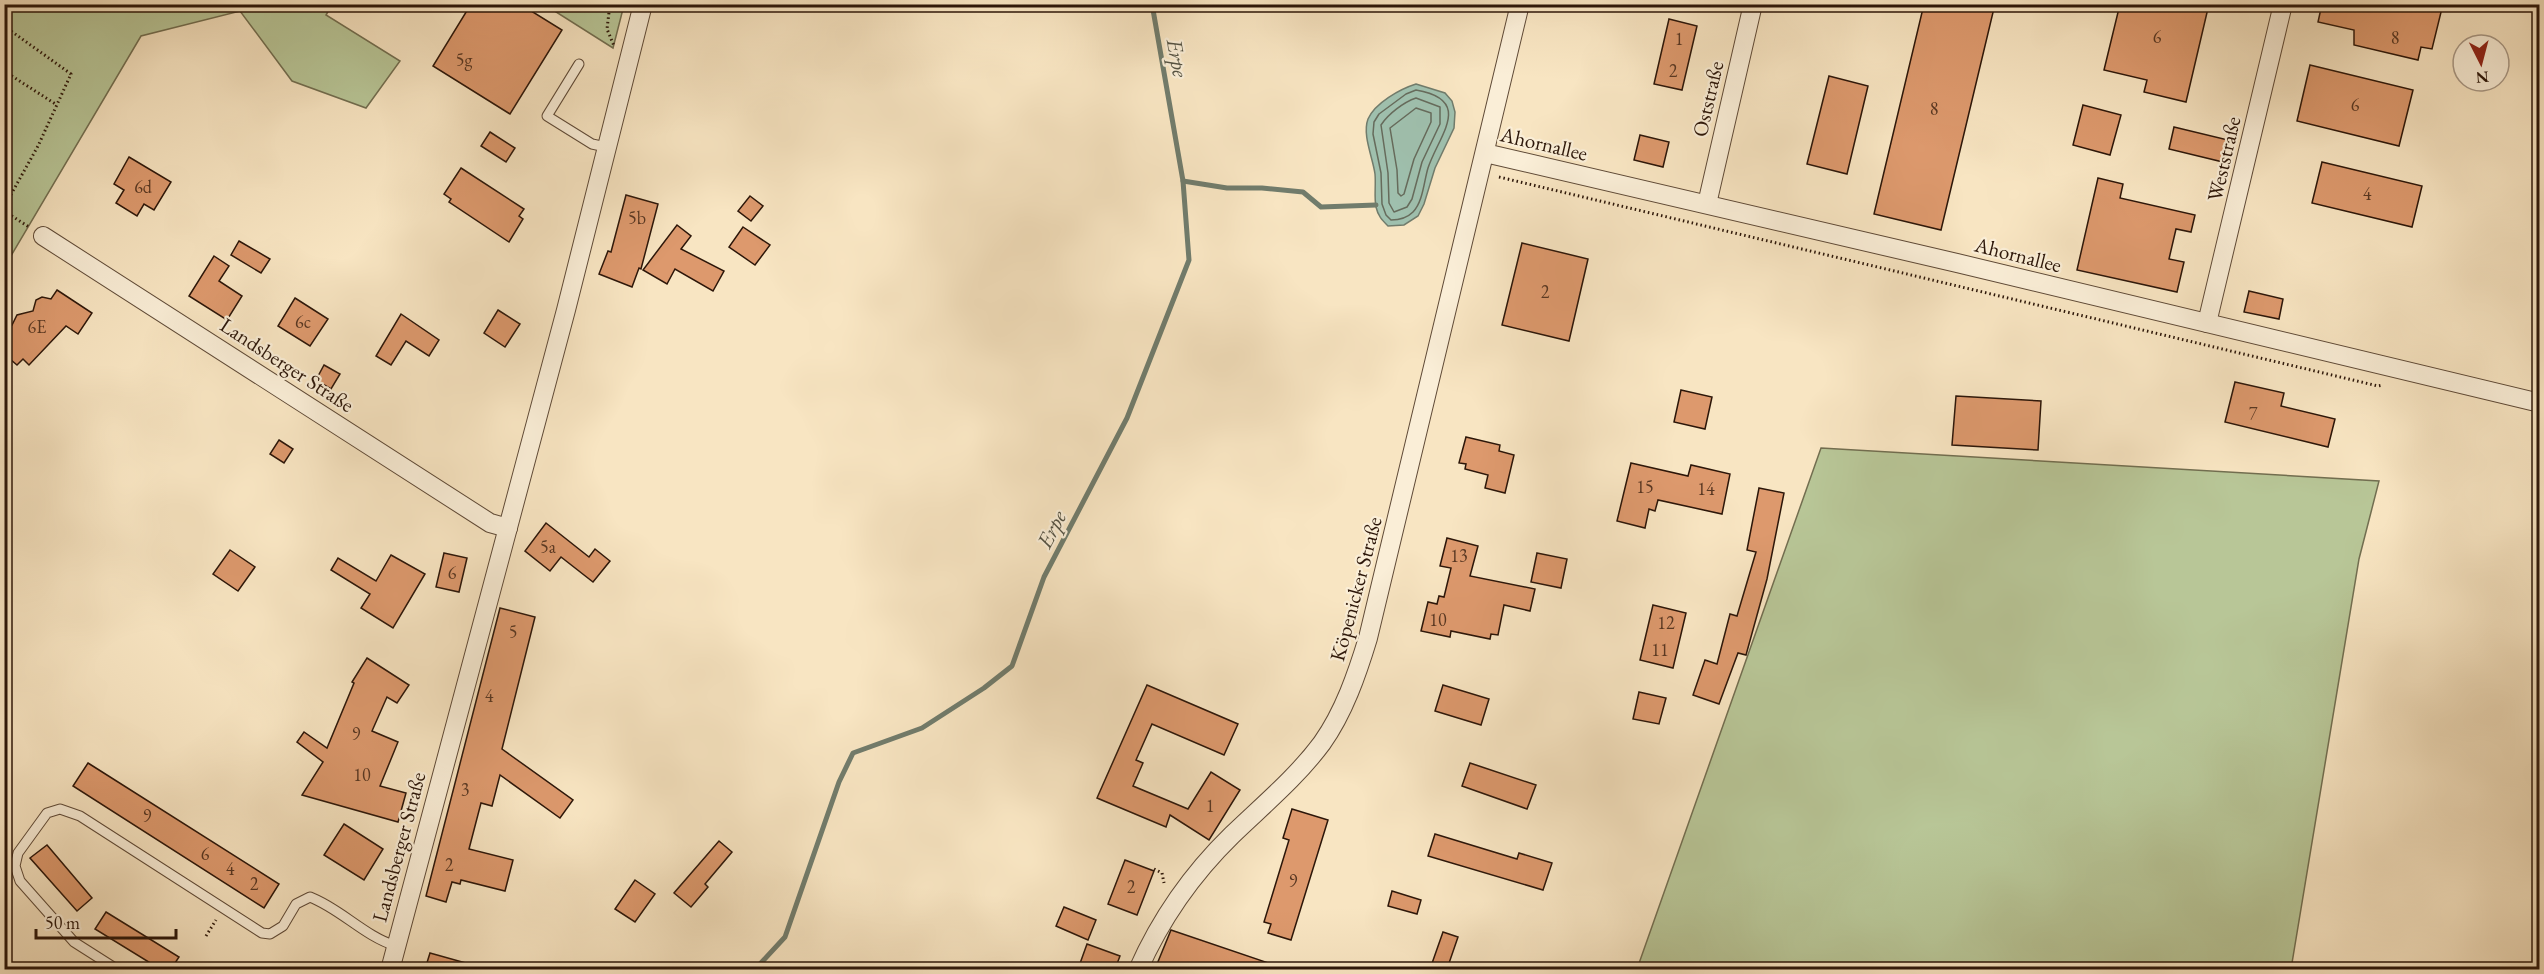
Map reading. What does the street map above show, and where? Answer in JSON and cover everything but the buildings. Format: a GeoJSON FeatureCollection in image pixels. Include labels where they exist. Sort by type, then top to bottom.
{"type":"FeatureCollection","features":[{"type":"Feature","properties":{"kind":"street","name":"Köpenicker Straße"},"geometry":{"type":"LineString","coordinates":[[1138,969],[1159,925],[1190,880],[1230,836],[1293,777],[1312,755],[1336,719],[1352,685],[1368,638],[1520,4]]}},
{"type":"Feature","properties":{"kind":"street","name":"Oststraße"},"geometry":{"type":"LineString","coordinates":[[1707,204],[1753,4]]}},
{"type":"Feature","properties":{"kind":"street","name":"Weststraße"},"geometry":{"type":"LineString","coordinates":[[2207,323],[2283,4]]}},
{"type":"Feature","properties":{"kind":"street","name":"Landsberger Straße"},"geometry":{"type":"LineString","coordinates":[[390,969],[566,310],[629,62],[640,5]]}},
{"type":"Feature","properties":{"kind":"street","name":"Ahornallee"},"geometry":{"type":"LineString","coordinates":[[1485,153],[2540,403]]}},
{"type":"Feature","properties":{"kind":"street","name":"Landsberger Straße"},"geometry":{"type":"LineString","coordinates":[[43,236],[490,523],[508,528]]}},
{"type":"Feature","properties":{"kind":"lane"},"geometry":{"type":"LineString","coordinates":[[579,64],[547,116],[592,144],[606,147]]}},
{"type":"Feature","properties":{"kind":"lane"},"geometry":{"type":"LineString","coordinates":[[118,969],[74,942],[20,881],[15,866],[18,853],[47,813],[60,809],[80,816],[262,933],[270,934],[283,926],[296,904],[310,897],[324,903],[380,941],[396,946]]}},
{"type":"Feature","properties":{"kind":"path"},"geometry":{"type":"LineString","coordinates":[[609,4],[607,29],[616,51],[629,62]]}},
{"type":"Feature","properties":{"kind":"path"},"geometry":{"type":"LineString","coordinates":[[4,26],[71,74],[38,146],[4,209],[43,236]]}},
{"type":"Feature","properties":{"kind":"path"},"geometry":{"type":"LineString","coordinates":[[4,71],[57,105]]}},
{"type":"Feature","properties":{"kind":"path"},"geometry":{"type":"LineString","coordinates":[[1481,173],[2016,302],[2378,386],[2386,384]]}},
{"type":"Feature","properties":{"kind":"path"},"geometry":{"type":"LineString","coordinates":[[1154,869],[1161,873],[1164,883]]}},
{"type":"Feature","properties":{"kind":"path"},"geometry":{"type":"LineString","coordinates":[[206,936],[224,909]]}},
{"type":"Feature","properties":{"kind":"shaded area"},"geometry":{"type":"Polygon","coordinates":[[[5,4],[332,5],[326,15],[400,61],[366,108],[292,81],[240,11],[141,36],[5,266],[5,4]]]}},
{"type":"Feature","properties":{"kind":"shaded area"},"geometry":{"type":"Polygon","coordinates":[[[545,5],[624,5],[613,48],[545,5]]]}},
{"type":"Feature","properties":{"kind":"shaded area"},"geometry":{"type":"Polygon","coordinates":[[[1821,448],[2379,481],[2359,559],[2291,969],[1637,969],[1821,448]]]}},
{"type":"Feature","properties":{"kind":"water"},"geometry":{"type":"Polygon","coordinates":[[[1416,84],[1445,93],[1452,101],[1455,112],[1454,128],[1435,168],[1418,216],[1404,225],[1388,226],[1380,218],[1376,207],[1375,174],[1366,125],[1371,113],[1382,102],[1416,84]]]}},
{"type":"Feature","properties":{"kind":"waterway","name":"Erpe"},"geometry":{"type":"LineString","coordinates":[[759,970],[760,964],[785,937],[839,782],[853,753],[922,728],[984,688],[1012,666],[1044,577],[1127,418],[1189,260],[1183,181],[1152,4]]}},
{"type":"Feature","properties":{"kind":"waterway"},"geometry":{"type":"LineString","coordinates":[[1183,181],[1227,188],[1262,188],[1303,192],[1321,207],[1376,205]]}}]}
